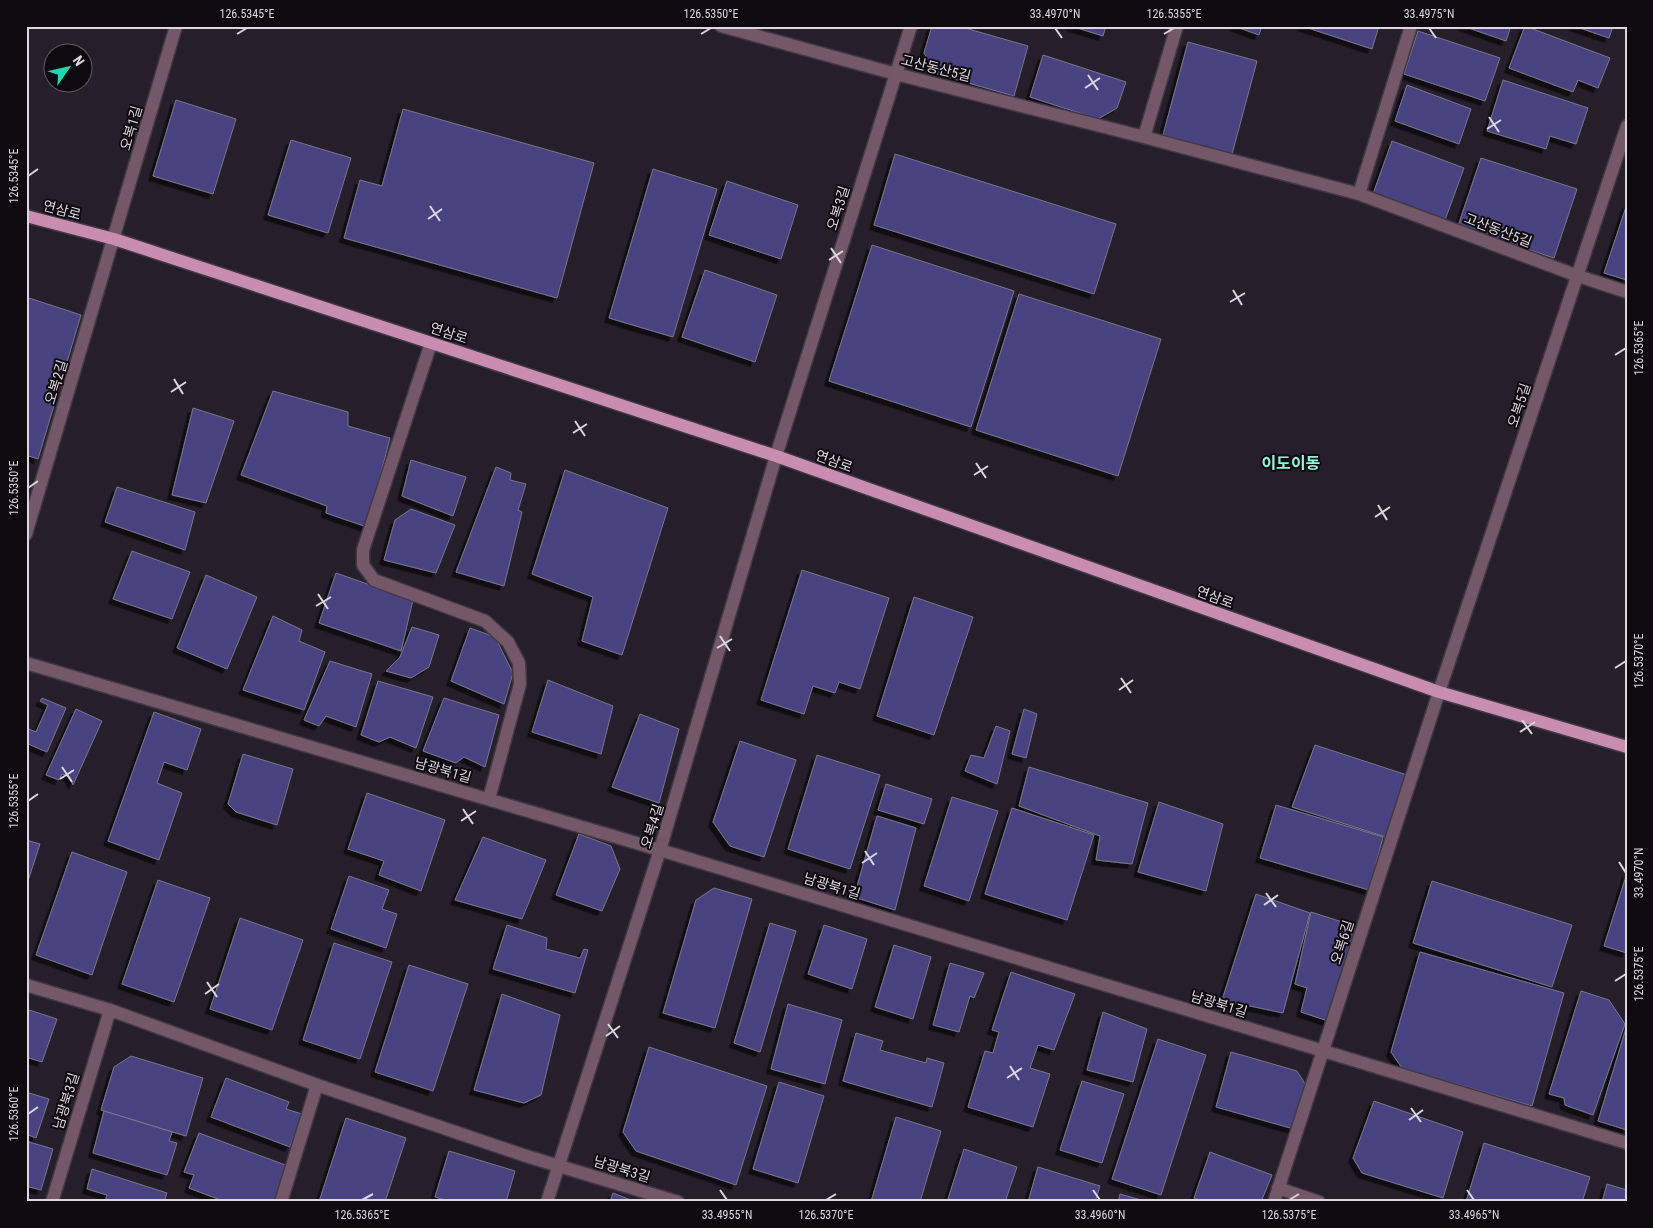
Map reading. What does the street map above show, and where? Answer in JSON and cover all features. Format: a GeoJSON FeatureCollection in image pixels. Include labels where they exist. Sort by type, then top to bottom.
{"type":"FeatureCollection","features":[{"type":"Feature","properties":{"kind":"main road","name":"연삼로"},"geometry":{"type":"LineString","coordinates":[[26,216],[114,239],[776,456],[1439,692],[1627,747]]}},
{"type":"Feature","properties":{"kind":"street","name":"오복1길"},"geometry":{"type":"LineString","coordinates":[[114,239],[176,26]]}},
{"type":"Feature","properties":{"kind":"street","name":"고산동산5길"},"geometry":{"type":"LineString","coordinates":[[720,26],[896,74],[1359,194],[1578,276],[1627,292]]}},
{"type":"Feature","properties":{"kind":"street","name":"오복3길"},"geometry":{"type":"LineString","coordinates":[[776,456],[911,26]]}},
{"type":"Feature","properties":{"kind":"street"},"geometry":{"type":"LineString","coordinates":[[1144,137],[1177,26]]}},
{"type":"Feature","properties":{"kind":"street"},"geometry":{"type":"LineString","coordinates":[[1359,194],[1412,26]]}},
{"type":"Feature","properties":{"kind":"street","name":"오복5길"},"geometry":{"type":"LineString","coordinates":[[1439,692],[1627,126]]}},
{"type":"Feature","properties":{"kind":"street","name":"오복2길"},"geometry":{"type":"LineString","coordinates":[[26,534],[114,239]]}},
{"type":"Feature","properties":{"kind":"street"},"geometry":{"type":"LineString","coordinates":[[431,343],[363,550],[363,565],[374,580],[485,621],[508,642],[519,663],[520,684],[489,799]]}},
{"type":"Feature","properties":{"kind":"street","name":"오복4길"},"geometry":{"type":"LineString","coordinates":[[547,1202],[660,850],[776,456]]}},
{"type":"Feature","properties":{"kind":"street","name":"남광북1길"},"geometry":{"type":"LineString","coordinates":[[26,663],[660,850],[1627,1143]]}},
{"type":"Feature","properties":{"kind":"street","name":"오복6길"},"geometry":{"type":"LineString","coordinates":[[1274,1202],[1439,692]]}},
{"type":"Feature","properties":{"kind":"street","name":"남광북3길"},"geometry":{"type":"LineString","coordinates":[[26,985],[110,1010],[317,1085],[526,1156],[678,1202]]}},
{"type":"Feature","properties":{"kind":"street","name":"남광북3길"},"geometry":{"type":"LineString","coordinates":[[52,1202],[110,1010]]}},
{"type":"Feature","properties":{"kind":"street"},"geometry":{"type":"LineString","coordinates":[[281,1202],[317,1085]]}},
{"type":"Feature","properties":{"kind":"street"},"geometry":{"type":"LineString","coordinates":[[1278,1188],[1319,1202]]}},
{"type":"Feature","properties":{"kind":"building"},"geometry":{"type":"Polygon","coordinates":[[[932,26],[958,26],[1028,46],[1014,96],[937,74],[924,53],[932,26]]]}},
{"type":"Feature","properties":{"kind":"building"},"geometry":{"type":"Polygon","coordinates":[[[1071,26],[1106,26],[1103,36],[1071,26]]]}},
{"type":"Feature","properties":{"kind":"building"},"geometry":{"type":"Polygon","coordinates":[[[1234,26],[1262,26],[1259,35],[1234,26]]]}},
{"type":"Feature","properties":{"kind":"building"},"geometry":{"type":"Polygon","coordinates":[[[1302,26],[1379,26],[1372,49],[1302,26]]]}},
{"type":"Feature","properties":{"kind":"building"},"geometry":{"type":"Polygon","coordinates":[[[1463,26],[1511,26],[1506,41],[1463,26]]]}},
{"type":"Feature","properties":{"kind":"building"},"geometry":{"type":"Polygon","coordinates":[[[1525,26],[1610,58],[1598,88],[1578,80],[1573,92],[1509,68],[1525,26]]]}},
{"type":"Feature","properties":{"kind":"building"},"geometry":{"type":"Polygon","coordinates":[[[1574,26],[1613,26],[1609,38],[1574,26]]]}},
{"type":"Feature","properties":{"kind":"building"},"geometry":{"type":"Polygon","coordinates":[[[1418,31],[1500,58],[1485,101],[1404,74],[1418,31]]]}},
{"type":"Feature","properties":{"kind":"building"},"geometry":{"type":"Polygon","coordinates":[[[1188,42],[1257,61],[1232,154],[1163,135],[1188,42]]]}},
{"type":"Feature","properties":{"kind":"building"},"geometry":{"type":"Polygon","coordinates":[[[1043,55],[1126,82],[1117,108],[1098,119],[1030,97],[1043,55]]]}},
{"type":"Feature","properties":{"kind":"building"},"geometry":{"type":"Polygon","coordinates":[[[1503,80],[1588,108],[1576,144],[1550,136],[1546,149],[1487,131],[1503,80]]]}},
{"type":"Feature","properties":{"kind":"building"},"geometry":{"type":"Polygon","coordinates":[[[1407,85],[1471,109],[1459,144],[1395,121],[1407,85]]]}},
{"type":"Feature","properties":{"kind":"building"},"geometry":{"type":"Polygon","coordinates":[[[176,100],[236,119],[213,194],[153,176],[176,100]]]}},
{"type":"Feature","properties":{"kind":"building"},"geometry":{"type":"Polygon","coordinates":[[[403,109],[594,163],[557,298],[344,238],[360,180],[382,186],[403,109]]]}},
{"type":"Feature","properties":{"kind":"building"},"geometry":{"type":"Polygon","coordinates":[[[291,140],[351,158],[328,233],[268,215],[291,140]]]}},
{"type":"Feature","properties":{"kind":"building"},"geometry":{"type":"Polygon","coordinates":[[[1392,141],[1464,168],[1445,220],[1373,194],[1392,141]]]}},
{"type":"Feature","properties":{"kind":"building"},"geometry":{"type":"Polygon","coordinates":[[[895,154],[1116,224],[1094,294],[874,225],[895,154]]]}},
{"type":"Feature","properties":{"kind":"building"},"geometry":{"type":"Polygon","coordinates":[[[1481,158],[1577,189],[1554,258],[1458,226],[1481,158]]]}},
{"type":"Feature","properties":{"kind":"building"},"geometry":{"type":"Polygon","coordinates":[[[653,169],[717,189],[673,337],[609,318],[653,169]]]}},
{"type":"Feature","properties":{"kind":"building"},"geometry":{"type":"Polygon","coordinates":[[[727,181],[798,205],[781,259],[709,235],[727,181]]]}},
{"type":"Feature","properties":{"kind":"building"},"geometry":{"type":"Polygon","coordinates":[[[1627,204],[1627,280],[1604,273],[1627,204]]]}},
{"type":"Feature","properties":{"kind":"building"},"geometry":{"type":"Polygon","coordinates":[[[872,245],[1014,291],[971,427],[829,381],[872,245]]]}},
{"type":"Feature","properties":{"kind":"building"},"geometry":{"type":"Polygon","coordinates":[[[705,270],[777,295],[755,362],[682,337],[705,270]]]}},
{"type":"Feature","properties":{"kind":"building"},"geometry":{"type":"Polygon","coordinates":[[[1019,294],[1161,339],[1118,476],[976,430],[1019,294]]]}},
{"type":"Feature","properties":{"kind":"building"},"geometry":{"type":"Polygon","coordinates":[[[26,297],[81,315],[38,459],[26,455],[26,297]]]}},
{"type":"Feature","properties":{"kind":"building"},"geometry":{"type":"Polygon","coordinates":[[[273,391],[348,412],[348,426],[390,438],[367,527],[326,513],[327,506],[241,475],[273,391]]]}},
{"type":"Feature","properties":{"kind":"building"},"geometry":{"type":"Polygon","coordinates":[[[193,408],[234,421],[206,503],[172,495],[193,408]]]}},
{"type":"Feature","properties":{"kind":"building"},"geometry":{"type":"Polygon","coordinates":[[[411,460],[466,477],[453,516],[402,496],[411,460]]]}},
{"type":"Feature","properties":{"kind":"building"},"geometry":{"type":"Polygon","coordinates":[[[496,467],[511,473],[510,480],[526,484],[518,510],[522,512],[504,586],[456,572],[496,467]]]}},
{"type":"Feature","properties":{"kind":"building"},"geometry":{"type":"Polygon","coordinates":[[[565,470],[668,508],[622,655],[582,641],[593,597],[532,574],[565,470]]]}},
{"type":"Feature","properties":{"kind":"building"},"geometry":{"type":"Polygon","coordinates":[[[117,487],[195,512],[185,550],[105,522],[117,487]]]}},
{"type":"Feature","properties":{"kind":"building"},"geometry":{"type":"Polygon","coordinates":[[[411,509],[455,525],[436,573],[384,560],[395,520],[411,509]]]}},
{"type":"Feature","properties":{"kind":"building"},"geometry":{"type":"Polygon","coordinates":[[[132,551],[190,572],[172,619],[113,599],[132,551]]]}},
{"type":"Feature","properties":{"kind":"building"},"geometry":{"type":"Polygon","coordinates":[[[802,570],[889,598],[860,689],[839,682],[835,693],[813,686],[804,714],[761,700],[802,570]]]}},
{"type":"Feature","properties":{"kind":"building"},"geometry":{"type":"Polygon","coordinates":[[[336,573],[413,600],[401,651],[319,623],[336,573]]]}},
{"type":"Feature","properties":{"kind":"building"},"geometry":{"type":"Polygon","coordinates":[[[206,575],[257,597],[227,669],[177,648],[206,575]]]}},
{"type":"Feature","properties":{"kind":"building"},"geometry":{"type":"Polygon","coordinates":[[[914,597],[973,617],[934,735],[877,716],[914,597]]]}},
{"type":"Feature","properties":{"kind":"building"},"geometry":{"type":"Polygon","coordinates":[[[273,616],[302,630],[299,641],[325,652],[304,710],[243,690],[273,616]]]}},
{"type":"Feature","properties":{"kind":"building"},"geometry":{"type":"Polygon","coordinates":[[[412,627],[439,635],[429,667],[411,678],[386,671],[400,657],[412,627]]]}},
{"type":"Feature","properties":{"kind":"building"},"geometry":{"type":"Polygon","coordinates":[[[470,628],[495,637],[513,673],[504,704],[451,681],[470,628]]]}},
{"type":"Feature","properties":{"kind":"building"},"geometry":{"type":"Polygon","coordinates":[[[330,661],[372,674],[356,727],[326,716],[319,726],[304,720],[330,661]]]}},
{"type":"Feature","properties":{"kind":"building"},"geometry":{"type":"Polygon","coordinates":[[[548,680],[613,706],[601,754],[532,732],[548,680]]]}},
{"type":"Feature","properties":{"kind":"building"},"geometry":{"type":"Polygon","coordinates":[[[378,681],[433,697],[416,748],[390,737],[379,742],[361,735],[378,681]]]}},
{"type":"Feature","properties":{"kind":"building"},"geometry":{"type":"Polygon","coordinates":[[[42,698],[66,708],[47,752],[26,743],[26,728],[36,732],[48,705],[40,701],[42,698]]]}},
{"type":"Feature","properties":{"kind":"building"},"geometry":{"type":"Polygon","coordinates":[[[444,698],[499,715],[485,767],[464,757],[456,763],[423,751],[444,698]]]}},
{"type":"Feature","properties":{"kind":"building"},"geometry":{"type":"Polygon","coordinates":[[[76,709],[102,721],[73,785],[70,777],[62,774],[59,780],[46,775],[76,709]]]}},
{"type":"Feature","properties":{"kind":"building"},"geometry":{"type":"Polygon","coordinates":[[[1024,709],[1037,714],[1026,758],[1012,754],[1024,709]]]}},
{"type":"Feature","properties":{"kind":"building"},"geometry":{"type":"Polygon","coordinates":[[[154,712],[201,729],[187,770],[164,762],[157,783],[182,793],[159,860],[108,841],[154,712]]]}},
{"type":"Feature","properties":{"kind":"building"},"geometry":{"type":"Polygon","coordinates":[[[640,714],[679,729],[659,803],[612,787],[640,714]]]}},
{"type":"Feature","properties":{"kind":"building"},"geometry":{"type":"Polygon","coordinates":[[[996,726],[1010,731],[997,784],[965,771],[971,755],[984,758],[996,726]]]}},
{"type":"Feature","properties":{"kind":"building"},"geometry":{"type":"Polygon","coordinates":[[[740,741],[796,760],[764,857],[730,846],[713,822],[740,741]]]}},
{"type":"Feature","properties":{"kind":"building"},"geometry":{"type":"Polygon","coordinates":[[[1315,745],[1407,775],[1386,837],[1292,807],[1315,745]]]}},
{"type":"Feature","properties":{"kind":"building"},"geometry":{"type":"Polygon","coordinates":[[[243,754],[293,769],[277,825],[236,812],[228,804],[243,754]]]}},
{"type":"Feature","properties":{"kind":"building"},"geometry":{"type":"Polygon","coordinates":[[[817,755],[880,775],[850,869],[788,849],[817,755]]]}},
{"type":"Feature","properties":{"kind":"building"},"geometry":{"type":"Polygon","coordinates":[[[1029,767],[1148,803],[1132,864],[1096,860],[1100,836],[1019,806],[1029,767]]]}},
{"type":"Feature","properties":{"kind":"building"},"geometry":{"type":"Polygon","coordinates":[[[886,784],[932,799],[924,824],[878,810],[886,784]]]}},
{"type":"Feature","properties":{"kind":"building"},"geometry":{"type":"Polygon","coordinates":[[[367,793],[445,820],[421,891],[379,875],[384,861],[348,849],[367,793]]]}},
{"type":"Feature","properties":{"kind":"building"},"geometry":{"type":"Polygon","coordinates":[[[952,797],[998,811],[969,901],[924,886],[952,797]]]}},
{"type":"Feature","properties":{"kind":"building"},"geometry":{"type":"Polygon","coordinates":[[[1159,802],[1223,824],[1206,891],[1138,872],[1159,802]]]}},
{"type":"Feature","properties":{"kind":"building"},"geometry":{"type":"Polygon","coordinates":[[[1276,805],[1383,837],[1369,890],[1260,858],[1276,805]]]}},
{"type":"Feature","properties":{"kind":"building"},"geometry":{"type":"Polygon","coordinates":[[[1012,808],[1094,835],[1067,920],[985,894],[1012,808]]]}},
{"type":"Feature","properties":{"kind":"building"},"geometry":{"type":"Polygon","coordinates":[[[877,816],[916,828],[895,910],[854,897],[877,816]]]}},
{"type":"Feature","properties":{"kind":"building"},"geometry":{"type":"Polygon","coordinates":[[[579,834],[611,846],[620,869],[602,911],[556,895],[579,834]]]}},
{"type":"Feature","properties":{"kind":"building"},"geometry":{"type":"Polygon","coordinates":[[[483,837],[546,860],[522,919],[455,900],[483,837]]]}},
{"type":"Feature","properties":{"kind":"building"},"geometry":{"type":"Polygon","coordinates":[[[26,840],[40,844],[26,887],[26,840]]]}},
{"type":"Feature","properties":{"kind":"building"},"geometry":{"type":"Polygon","coordinates":[[[72,852],[127,872],[92,975],[36,955],[72,852]]]}},
{"type":"Feature","properties":{"kind":"building"},"geometry":{"type":"Polygon","coordinates":[[[1627,873],[1627,953],[1604,946],[1627,873]]]}},
{"type":"Feature","properties":{"kind":"building"},"geometry":{"type":"Polygon","coordinates":[[[349,876],[389,890],[382,909],[397,914],[386,948],[331,929],[349,876]]]}},
{"type":"Feature","properties":{"kind":"building"},"geometry":{"type":"Polygon","coordinates":[[[158,880],[210,898],[174,1002],[122,984],[158,880]]]}},
{"type":"Feature","properties":{"kind":"building"},"geometry":{"type":"Polygon","coordinates":[[[1432,881],[1572,925],[1552,987],[1413,943],[1432,881]]]}},
{"type":"Feature","properties":{"kind":"building"},"geometry":{"type":"Polygon","coordinates":[[[714,888],[752,899],[715,1028],[663,1013],[696,900],[714,888]]]}},
{"type":"Feature","properties":{"kind":"building"},"geometry":{"type":"Polygon","coordinates":[[[1256,894],[1310,913],[1283,1013],[1222,1000],[1256,894]]]}},
{"type":"Feature","properties":{"kind":"building"},"geometry":{"type":"Polygon","coordinates":[[[1311,912],[1358,927],[1328,1021],[1301,1012],[1307,988],[1295,984],[1311,912]]]}},
{"type":"Feature","properties":{"kind":"building"},"geometry":{"type":"Polygon","coordinates":[[[240,918],[303,940],[272,1030],[210,1009],[240,918]]]}},
{"type":"Feature","properties":{"kind":"building"},"geometry":{"type":"Polygon","coordinates":[[[770,923],[796,931],[760,1052],[734,1043],[770,923]]]}},
{"type":"Feature","properties":{"kind":"building"},"geometry":{"type":"Polygon","coordinates":[[[507,925],[547,938],[546,949],[580,958],[584,949],[588,950],[575,993],[493,969],[507,925]]]}},
{"type":"Feature","properties":{"kind":"building"},"geometry":{"type":"Polygon","coordinates":[[[824,925],[867,939],[852,989],[808,974],[824,925]]]}},
{"type":"Feature","properties":{"kind":"building"},"geometry":{"type":"Polygon","coordinates":[[[334,943],[392,962],[360,1059],[303,1040],[334,943]]]}},
{"type":"Feature","properties":{"kind":"building"},"geometry":{"type":"Polygon","coordinates":[[[894,945],[931,957],[913,1019],[875,1007],[894,945]]]}},
{"type":"Feature","properties":{"kind":"building"},"geometry":{"type":"Polygon","coordinates":[[[1420,952],[1564,993],[1532,1106],[1402,1068],[1391,1052],[1420,952]]]}},
{"type":"Feature","properties":{"kind":"building"},"geometry":{"type":"Polygon","coordinates":[[[950,963],[984,973],[974,998],[970,996],[959,1032],[933,1025],[950,963]]]}},
{"type":"Feature","properties":{"kind":"building"},"geometry":{"type":"Polygon","coordinates":[[[409,965],[468,984],[433,1091],[375,1072],[409,965]]]}},
{"type":"Feature","properties":{"kind":"building"},"geometry":{"type":"Polygon","coordinates":[[[1011,972],[1075,994],[1054,1050],[1038,1045],[1030,1068],[1050,1074],[1033,1127],[968,1107],[985,1051],[993,1053],[999,1032],[992,1030],[1011,972]]]}},
{"type":"Feature","properties":{"kind":"building"},"geometry":{"type":"Polygon","coordinates":[[[1581,991],[1609,1000],[1625,1024],[1593,1115],[1565,1105],[1564,1098],[1549,1094],[1581,991]]]}},
{"type":"Feature","properties":{"kind":"building"},"geometry":{"type":"Polygon","coordinates":[[[502,994],[560,1015],[541,1095],[524,1103],[474,1090],[502,994]]]}},
{"type":"Feature","properties":{"kind":"building"},"geometry":{"type":"Polygon","coordinates":[[[788,1004],[842,1020],[825,1084],[771,1069],[788,1004]]]}},
{"type":"Feature","properties":{"kind":"building"},"geometry":{"type":"Polygon","coordinates":[[[26,1009],[57,1019],[42,1062],[26,1057],[26,1009]]]}},
{"type":"Feature","properties":{"kind":"building"},"geometry":{"type":"Polygon","coordinates":[[[1103,1012],[1147,1029],[1133,1082],[1087,1070],[1103,1012]]]}},
{"type":"Feature","properties":{"kind":"building"},"geometry":{"type":"Polygon","coordinates":[[[1627,1025],[1627,1130],[1598,1121],[1627,1025]]]}},
{"type":"Feature","properties":{"kind":"building"},"geometry":{"type":"Polygon","coordinates":[[[856,1033],[883,1041],[880,1050],[926,1063],[927,1058],[944,1063],[932,1107],[843,1081],[856,1033]]]}},
{"type":"Feature","properties":{"kind":"building"},"geometry":{"type":"Polygon","coordinates":[[[1158,1039],[1206,1055],[1161,1195],[1112,1179],[1158,1039]]]}},
{"type":"Feature","properties":{"kind":"building"},"geometry":{"type":"Polygon","coordinates":[[[649,1047],[767,1086],[736,1185],[636,1151],[623,1132],[649,1047]]]}},
{"type":"Feature","properties":{"kind":"building"},"geometry":{"type":"Polygon","coordinates":[[[1231,1052],[1297,1071],[1307,1087],[1294,1129],[1216,1107],[1231,1052]]]}},
{"type":"Feature","properties":{"kind":"building"},"geometry":{"type":"Polygon","coordinates":[[[131,1056],[203,1078],[186,1136],[101,1110],[114,1067],[131,1056]]]}},
{"type":"Feature","properties":{"kind":"building"},"geometry":{"type":"Polygon","coordinates":[[[226,1078],[289,1102],[286,1109],[302,1114],[290,1147],[211,1117],[226,1078]]]}},
{"type":"Feature","properties":{"kind":"building"},"geometry":{"type":"Polygon","coordinates":[[[1082,1081],[1124,1094],[1102,1163],[1060,1150],[1082,1081]]]}},
{"type":"Feature","properties":{"kind":"building"},"geometry":{"type":"Polygon","coordinates":[[[779,1082],[824,1096],[798,1183],[753,1169],[779,1082]]]}},
{"type":"Feature","properties":{"kind":"building"},"geometry":{"type":"Polygon","coordinates":[[[26,1092],[49,1099],[36,1138],[26,1134],[26,1092]]]}},
{"type":"Feature","properties":{"kind":"building"},"geometry":{"type":"Polygon","coordinates":[[[1374,1101],[1463,1132],[1443,1198],[1362,1173],[1353,1158],[1374,1101]]]}},
{"type":"Feature","properties":{"kind":"building"},"geometry":{"type":"Polygon","coordinates":[[[104,1111],[172,1132],[169,1141],[177,1143],[167,1175],[93,1153],[104,1111]]]}},
{"type":"Feature","properties":{"kind":"building"},"geometry":{"type":"Polygon","coordinates":[[[896,1117],[941,1131],[920,1202],[871,1202],[896,1117]]]}},
{"type":"Feature","properties":{"kind":"building"},"geometry":{"type":"Polygon","coordinates":[[[346,1118],[406,1138],[385,1202],[319,1202],[346,1118]]]}},
{"type":"Feature","properties":{"kind":"building"},"geometry":{"type":"Polygon","coordinates":[[[199,1133],[288,1166],[275,1202],[226,1202],[189,1188],[194,1175],[184,1172],[199,1133]]]}},
{"type":"Feature","properties":{"kind":"building"},"geometry":{"type":"Polygon","coordinates":[[[26,1141],[53,1149],[41,1190],[26,1186],[26,1141]]]}},
{"type":"Feature","properties":{"kind":"building"},"geometry":{"type":"Polygon","coordinates":[[[1484,1143],[1590,1177],[1582,1202],[1466,1202],[1484,1143]]]}},
{"type":"Feature","properties":{"kind":"building"},"geometry":{"type":"Polygon","coordinates":[[[964,1149],[1017,1167],[1005,1202],[947,1202],[964,1149]]]}},
{"type":"Feature","properties":{"kind":"building"},"geometry":{"type":"Polygon","coordinates":[[[449,1151],[515,1171],[506,1202],[452,1202],[435,1197],[449,1151]]]}},
{"type":"Feature","properties":{"kind":"building"},"geometry":{"type":"Polygon","coordinates":[[[1210,1152],[1272,1175],[1261,1202],[1203,1202],[1194,1198],[1210,1152]]]}},
{"type":"Feature","properties":{"kind":"building"},"geometry":{"type":"Polygon","coordinates":[[[1038,1167],[1100,1186],[1095,1202],[1028,1202],[1038,1167]]]}},
{"type":"Feature","properties":{"kind":"building"},"geometry":{"type":"Polygon","coordinates":[[[92,1169],[167,1193],[164,1202],[105,1202],[107,1195],[87,1189],[92,1169]]]}},
{"type":"Feature","properties":{"kind":"building"},"geometry":{"type":"Polygon","coordinates":[[[1607,1184],[1627,1190],[1627,1202],[1602,1202],[1607,1184]]]}},
{"type":"Feature","properties":{"kind":"building"},"geometry":{"type":"Polygon","coordinates":[[[613,1193],[636,1202],[610,1202],[613,1193]]]}},
{"type":"Feature","properties":{"kind":"building"},"geometry":{"type":"Polygon","coordinates":[[[1120,1194],[1148,1202],[1118,1202],[1120,1194]]]}},
{"type":"Feature","properties":{"kind":"district","name":"이도이동"},"geometry":{"type":"Point","coordinates":[1291,463]}}]}
